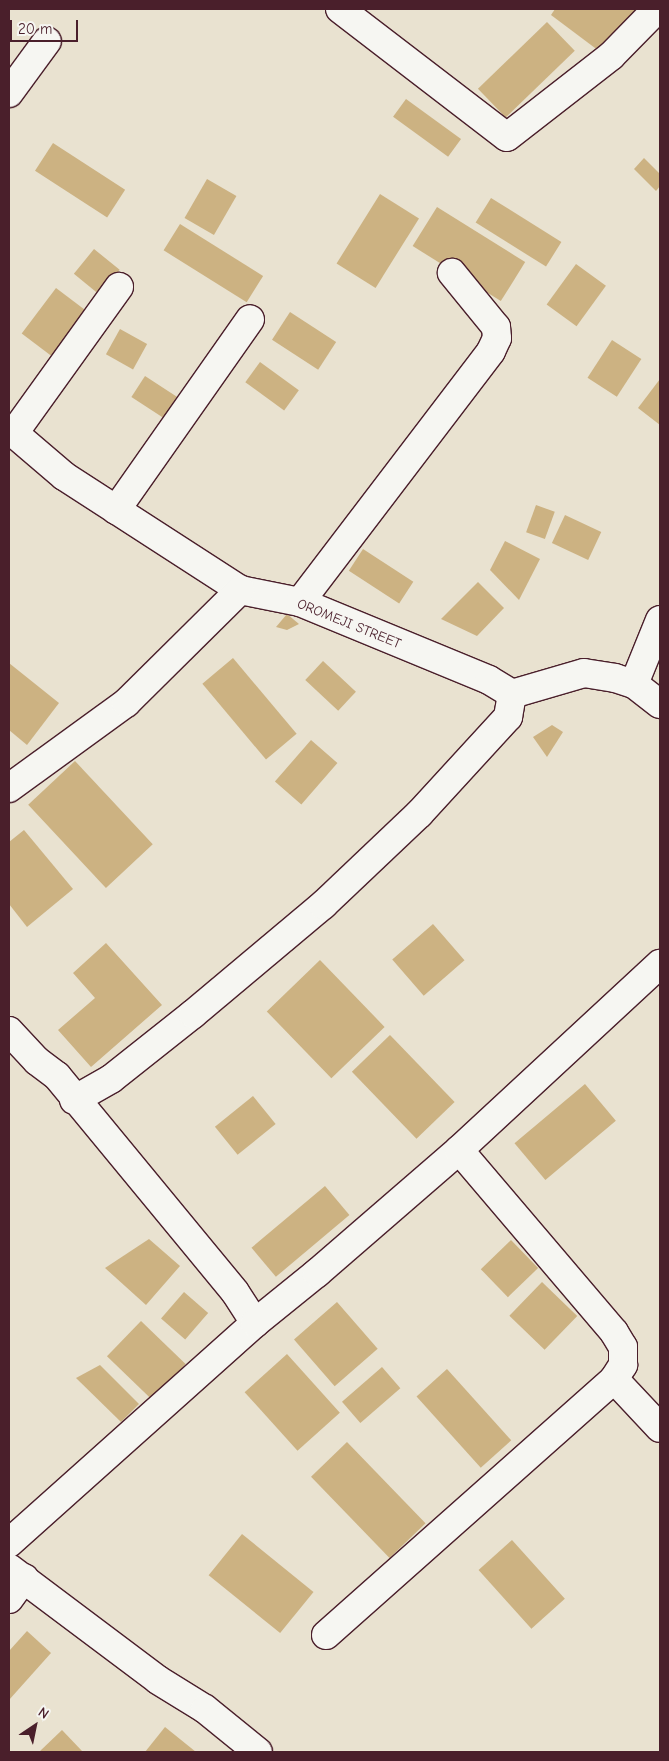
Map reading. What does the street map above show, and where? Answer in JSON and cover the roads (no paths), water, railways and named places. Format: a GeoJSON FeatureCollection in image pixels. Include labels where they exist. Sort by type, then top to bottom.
{"type":"FeatureCollection","features":[{"type":"Feature","properties":{"kind":"street"},"geometry":{"type":"LineString","coordinates":[[340,9],[508,137],[611,56],[658,9]]}},
{"type":"Feature","properties":{"kind":"street"},"geometry":{"type":"LineString","coordinates":[[9,93],[47,41]]}},
{"type":"Feature","properties":{"kind":"street"},"geometry":{"type":"LineString","coordinates":[[300,602],[492,352],[497,338],[496,327],[452,273]]}},
{"type":"Feature","properties":{"kind":"street"},"geometry":{"type":"LineString","coordinates":[[11,431],[119,286]]}},
{"type":"Feature","properties":{"kind":"street"},"geometry":{"type":"LineString","coordinates":[[116,510],[250,319]]}},
{"type":"Feature","properties":{"kind":"street","name":"OROMEJI STREET"},"geometry":{"type":"LineString","coordinates":[[11,431],[64,476],[240,590],[300,602],[489,680],[512,694]]}},
{"type":"Feature","properties":{"kind":"street"},"geometry":{"type":"LineString","coordinates":[[9,788],[126,703],[240,590]]}},
{"type":"Feature","properties":{"kind":"street"},"geometry":{"type":"LineString","coordinates":[[634,684],[660,620]]}},
{"type":"Feature","properties":{"kind":"street"},"geometry":{"type":"LineString","coordinates":[[74,1100],[111,1079],[193,1014],[323,905],[419,814],[508,717],[512,694],[584,673],[615,678],[634,684],[660,704]]}},
{"type":"Feature","properties":{"kind":"street"},"geometry":{"type":"LineString","coordinates":[[9,1543],[255,1323],[317,1273],[459,1150],[660,964]]}},
{"type":"Feature","properties":{"kind":"street"},"geometry":{"type":"LineString","coordinates":[[9,1031],[37,1061],[57,1076],[74,1100],[235,1292],[255,1323]]}},
{"type":"Feature","properties":{"kind":"street"},"geometry":{"type":"LineString","coordinates":[[326,1635],[614,1378],[623,1365],[623,1347],[614,1332],[459,1150]]}},
{"type":"Feature","properties":{"kind":"street"},"geometry":{"type":"LineString","coordinates":[[614,1378],[660,1428]]}},
{"type":"Feature","properties":{"kind":"street"},"geometry":{"type":"LineString","coordinates":[[14,1582],[158,1680],[205,1709],[258,1752]]}}]}
